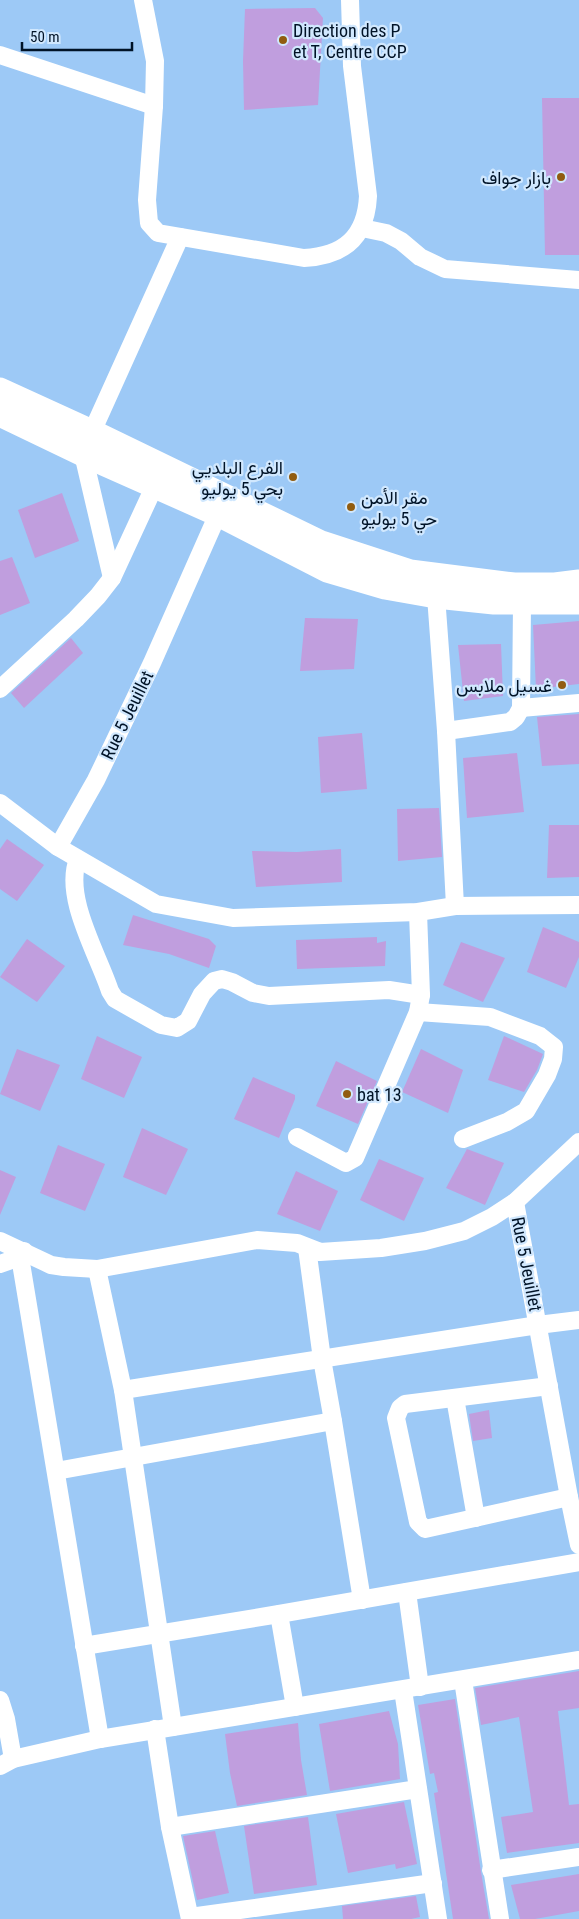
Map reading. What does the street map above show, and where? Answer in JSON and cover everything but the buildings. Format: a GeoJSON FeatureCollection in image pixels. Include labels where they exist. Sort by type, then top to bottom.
{"type":"FeatureCollection","features":[{"type":"Feature","properties":{"kind":"main road"},"geometry":{"type":"LineString","coordinates":[[0,390],[155,485],[218,514],[327,570],[385,587],[436,596],[494,602],[579,602]]}},
{"type":"Feature","properties":{"kind":"main road"},"geometry":{"type":"LineString","coordinates":[[0,414],[88,443],[321,543],[410,572],[514,585],[555,585],[579,582]]}},
{"type":"Feature","properties":{"kind":"street"},"geometry":{"type":"LineString","coordinates":[[143,0],[155,61],[154,106],[147,200],[149,223],[158,233],[304,258],[319,257],[337,252],[362,228],[368,212],[368,196],[352,66],[350,0]]}},
{"type":"Feature","properties":{"kind":"street"},"geometry":{"type":"LineString","coordinates":[[0,55],[154,106]]}},
{"type":"Feature","properties":{"kind":"street"},"geometry":{"type":"LineString","coordinates":[[362,228],[386,233],[401,240],[420,257],[445,269],[579,280]]}},
{"type":"Feature","properties":{"kind":"street"},"geometry":{"type":"LineString","coordinates":[[112,578],[88,443],[180,237]]}},
{"type":"Feature","properties":{"kind":"street"},"geometry":{"type":"LineString","coordinates":[[0,689],[76,619],[112,578],[155,485]]}},
{"type":"Feature","properties":{"kind":"street","name":"Rue 5 Jeuillet"},"geometry":{"type":"LineString","coordinates":[[58,847],[104,762],[152,663],[218,514]]}},
{"type":"Feature","properties":{"kind":"street"},"geometry":{"type":"LineString","coordinates":[[436,596],[446,731],[455,906]]}},
{"type":"Feature","properties":{"kind":"street"},"geometry":{"type":"LineString","coordinates":[[446,731],[510,722],[516,717],[521,708],[522,603]]}},
{"type":"Feature","properties":{"kind":"street"},"geometry":{"type":"LineString","coordinates":[[521,708],[579,703]]}},
{"type":"Feature","properties":{"kind":"street"},"geometry":{"type":"LineString","coordinates":[[0,803],[58,847],[156,904],[233,918],[418,912],[455,906],[579,905]]}},
{"type":"Feature","properties":{"kind":"street"},"geometry":{"type":"LineString","coordinates":[[78,859],[74,869],[76,902],[110,991],[115,999],[161,1025],[177,1028],[188,1020],[202,994],[214,981],[222,979],[253,993],[269,996],[389,990],[420,1003],[490,1017],[540,1036],[554,1047],[553,1059],[526,1111],[507,1122],[463,1139]]}},
{"type":"Feature","properties":{"kind":"street"},"geometry":{"type":"LineString","coordinates":[[297,1137],[346,1162],[355,1158],[420,1003],[418,912]]}},
{"type":"Feature","properties":{"kind":"street"},"geometry":{"type":"LineString","coordinates":[[0,1241],[22,1254],[51,1265],[64,1268],[97,1269],[257,1240],[297,1243],[320,1252],[381,1248],[425,1241],[464,1231],[516,1202],[573,1147]]}},
{"type":"Feature","properties":{"kind":"street","name":"Rue 5 Jeuillet"},"geometry":{"type":"LineString","coordinates":[[516,1202],[579,1545]]}},
{"type":"Feature","properties":{"kind":"street"},"geometry":{"type":"LineString","coordinates":[[307,1248],[322,1359],[362,1600]]}},
{"type":"Feature","properties":{"kind":"street"},"geometry":{"type":"LineString","coordinates":[[0,1264],[22,1254]]}},
{"type":"Feature","properties":{"kind":"street"},"geometry":{"type":"LineString","coordinates":[[22,1254],[100,1739]]}},
{"type":"Feature","properties":{"kind":"street"},"geometry":{"type":"LineString","coordinates":[[97,1269],[124,1390],[173,1727]]}},
{"type":"Feature","properties":{"kind":"street"},"geometry":{"type":"LineString","coordinates":[[124,1390],[579,1320]]}},
{"type":"Feature","properties":{"kind":"street"},"geometry":{"type":"LineString","coordinates":[[549,1386],[405,1404],[400,1408],[396,1418],[418,1522],[421,1527],[428,1529],[569,1497]]}},
{"type":"Feature","properties":{"kind":"street"},"geometry":{"type":"LineString","coordinates":[[455,1398],[476,1518]]}},
{"type":"Feature","properties":{"kind":"street"},"geometry":{"type":"LineString","coordinates":[[56,1470],[134,1458],[333,1421]]}},
{"type":"Feature","properties":{"kind":"street"},"geometry":{"type":"LineString","coordinates":[[84,1646],[579,1562]]}},
{"type":"Feature","properties":{"kind":"street"},"geometry":{"type":"LineString","coordinates":[[407,1592],[418,1789],[438,1919]]}},
{"type":"Feature","properties":{"kind":"street"},"geometry":{"type":"LineString","coordinates":[[279,1614],[295,1707]]}},
{"type":"Feature","properties":{"kind":"street"},"geometry":{"type":"LineString","coordinates":[[0,1700],[6,1719],[6,1763],[100,1739],[155,1729],[579,1660]]}},
{"type":"Feature","properties":{"kind":"street"},"geometry":{"type":"LineString","coordinates":[[463,1680],[500,1919]]}},
{"type":"Feature","properties":{"kind":"street"},"geometry":{"type":"LineString","coordinates":[[155,1729],[170,1827],[190,1918],[433,1883]]}},
{"type":"Feature","properties":{"kind":"street"},"geometry":{"type":"LineString","coordinates":[[170,1827],[418,1789]]}},
{"type":"Feature","properties":{"kind":"street"},"geometry":{"type":"LineString","coordinates":[[491,1870],[579,1856]]}},
{"type":"Feature","properties":{"kind":"place","name":"Direction des P et T, Centre CCP"},"geometry":{"type":"Point","coordinates":[283,40]}},
{"type":"Feature","properties":{"kind":"place","name":"بازار جواف"},"geometry":{"type":"Point","coordinates":[561,177]}},
{"type":"Feature","properties":{"kind":"place","name":"الفرع البلديي بحي 5 يوليو"},"geometry":{"type":"Point","coordinates":[293,477]}},
{"type":"Feature","properties":{"kind":"place","name":"مقر الأمن حي 5 يوليو"},"geometry":{"type":"Point","coordinates":[351,507]}},
{"type":"Feature","properties":{"kind":"place","name":"غسيل ملابس"},"geometry":{"type":"Point","coordinates":[562,685]}},
{"type":"Feature","properties":{"kind":"place","name":"bat 13"},"geometry":{"type":"Point","coordinates":[347,1094]}}]}
